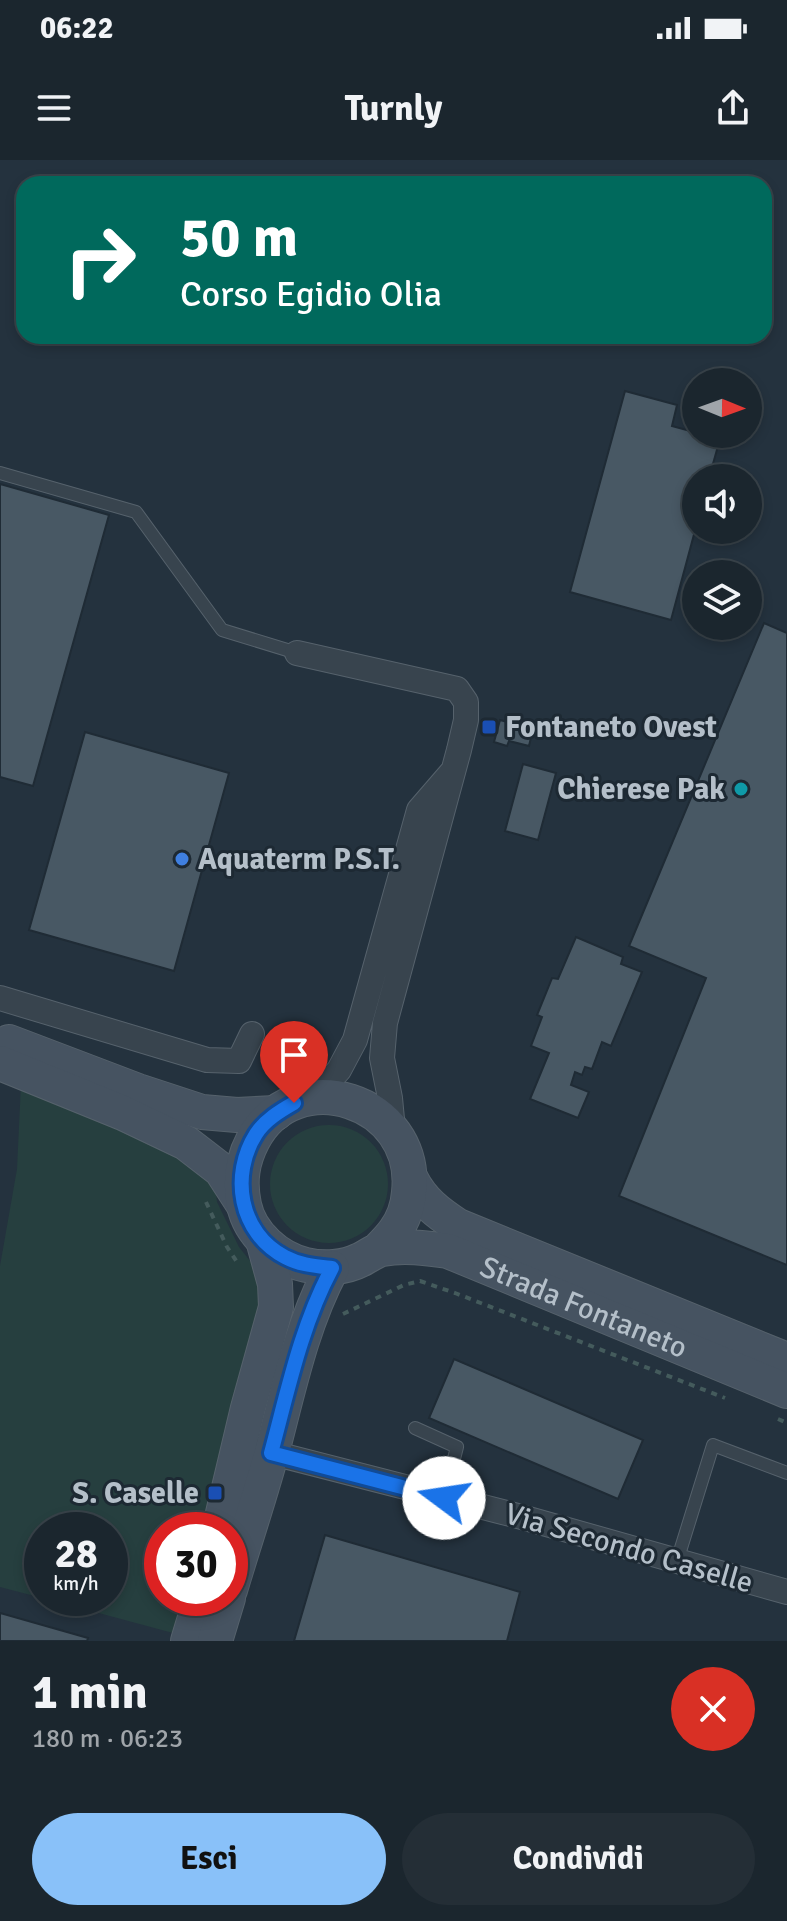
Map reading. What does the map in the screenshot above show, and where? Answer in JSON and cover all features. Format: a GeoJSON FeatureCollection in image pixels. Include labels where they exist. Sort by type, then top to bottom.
{"type":"FeatureCollection","features":[{"type":"Feature","properties":{"kind":"street"},"geometry":{"type":"LineString","coordinates":[[297,653],[457,689],[466,702],[466,720],[443,814],[385,1023],[382,1058],[393,1130]]}},
{"type":"Feature","properties":{"kind":"street"},"geometry":{"type":"LineString","coordinates":[[313,1098],[339,1070],[355,1040],[419,810],[452,772]]}},
{"type":"Feature","properties":{"kind":"street"},"geometry":{"type":"LineString","coordinates":[[0,998],[207,1060],[239,1061],[252,1034]]}},
{"type":"Feature","properties":{"kind":"street"},"geometry":{"type":"LineString","coordinates":[[0,1039],[202,1112],[237,1115],[276,1113]]}},
{"type":"Feature","properties":{"kind":"street"},"geometry":{"type":"LineString","coordinates":[[0,1063],[123,1113],[186,1143],[221,1170],[244,1207]]}},
{"type":"Feature","properties":{"kind":"street","name":"Strada Fontaneto"},"geometry":{"type":"LineString","coordinates":[[313,1098],[336,1098],[357,1103],[377,1114],[393,1130],[402,1145],[411,1179],[408,1205],[397,1230],[379,1249],[357,1262],[332,1268],[306,1266],[283,1256],[263,1240],[244,1207],[241,1181],[245,1155],[257,1132],[276,1113],[294,1103],[313,1098]]}},
{"type":"Feature","properties":{"kind":"street"},"geometry":{"type":"LineString","coordinates":[[411,1179],[418,1193],[435,1211],[458,1226],[787,1360]]}},
{"type":"Feature","properties":{"kind":"street"},"geometry":{"type":"LineString","coordinates":[[244,1512],[276,1307],[275,1284],[263,1240]]}},
{"type":"Feature","properties":{"kind":"street","name":"Strada Fontaneto"},"geometry":{"type":"LineString","coordinates":[[379,1249],[414,1247],[448,1251],[780,1404]]}},
{"type":"Feature","properties":{"kind":"street"},"geometry":{"type":"LineString","coordinates":[[227,1512],[332,1268]]}},
{"type":"Feature","properties":{"kind":"street","name":"Via Secondo Caselle"},"geometry":{"type":"LineString","coordinates":[[255,1449],[677,1561],[785,1586]]}},
{"type":"Feature","properties":{"kind":"street"},"geometry":{"type":"LineString","coordinates":[[188,1641],[196,1616]]}},
{"type":"Feature","properties":{"kind":"street"},"geometry":{"type":"LineString","coordinates":[[215,1641],[223,1616]]}},
{"type":"Feature","properties":{"kind":"lane"},"geometry":{"type":"LineString","coordinates":[[0,473],[136,512],[222,630],[297,653]]}},
{"type":"Feature","properties":{"kind":"lane"},"geometry":{"type":"LineString","coordinates":[[415,1428],[457,1447],[444,1498]]}},
{"type":"Feature","properties":{"kind":"lane"},"geometry":{"type":"LineString","coordinates":[[677,1561],[713,1445],[787,1473]]}},
{"type":"Feature","properties":{"kind":"path"},"geometry":{"type":"LineString","coordinates":[[204,1197],[227,1247],[244,1272]]}},
{"type":"Feature","properties":{"kind":"path"},"geometry":{"type":"LineString","coordinates":[[338,1317],[404,1285],[420,1281],[729,1400]]}},
{"type":"Feature","properties":{"kind":"path"},"geometry":{"type":"LineString","coordinates":[[780,1404],[787,1423]]}},
{"type":"Feature","properties":{"kind":"green space"},"geometry":{"type":"Polygon","coordinates":[[[21,1084],[170,1150],[215,1183],[217,1202],[239,1247],[254,1266],[262,1298],[250,1355],[206,1512],[144,1512],[144,1616],[177,1616],[173,1633],[110,1616],[128,1616],[128,1512],[24,1512],[24,1593],[0,1587],[0,1266],[17,1169],[21,1084]]]}},
{"type":"Feature","properties":{"kind":"green space"},"geometry":{"type":"Polygon","coordinates":[[[329,1125],[352,1129],[371,1142],[384,1161],[388,1184],[384,1207],[371,1226],[352,1239],[329,1243],[306,1239],[287,1226],[274,1207],[270,1184],[274,1161],[287,1142],[306,1129],[329,1125]]]}},
{"type":"Feature","properties":{"kind":"building"},"geometry":{"type":"Polygon","coordinates":[[[625,391],[677,405],[672,426],[682,429],[682,448],[717,448],[713,464],[682,464],[682,544],[691,544],[687,560],[682,560],[682,579],[671,620],[570,592],[625,391]]]}},
{"type":"Feature","properties":{"kind":"building"},"geometry":{"type":"Polygon","coordinates":[[[0,484],[109,515],[33,786],[0,777],[0,484]]]}},
{"type":"Feature","properties":{"kind":"building","name":"Chierese Pak"},"geometry":{"type":"Polygon","coordinates":[[[764,623],[787,633],[787,1265],[619,1196],[706,978],[629,946],[757,640],[762,640],[764,623]]]}},
{"type":"Feature","properties":{"kind":"building"},"geometry":{"type":"Polygon","coordinates":[[[500,720],[533,729],[529,746],[509,741],[507,746],[494,742],[500,720]]]}},
{"type":"Feature","properties":{"kind":"building"},"geometry":{"type":"Polygon","coordinates":[[[85,732],[229,773],[174,971],[29,930],[85,732]]]}},
{"type":"Feature","properties":{"kind":"building"},"geometry":{"type":"Polygon","coordinates":[[[523,764],[556,773],[538,840],[505,831],[523,764]]]}},
{"type":"Feature","properties":{"kind":"building"},"geometry":{"type":"Polygon","coordinates":[[[576,937],[623,957],[621,964],[642,972],[611,1046],[602,1042],[592,1069],[585,1067],[582,1075],[575,1072],[571,1085],[589,1092],[578,1118],[530,1099],[549,1053],[531,1046],[542,1017],[537,1015],[552,978],[558,979],[576,937]]]}},
{"type":"Feature","properties":{"kind":"building"},"geometry":{"type":"Polygon","coordinates":[[[454,1359],[643,1440],[618,1499],[429,1418],[454,1359]]]}},
{"type":"Feature","properties":{"kind":"building"},"geometry":{"type":"Polygon","coordinates":[[[325,1535],[520,1592],[507,1641],[294,1641],[325,1535]]]}},
{"type":"Feature","properties":{"kind":"building"},"geometry":{"type":"Polygon","coordinates":[[[0,1613],[88,1638],[87,1641],[0,1641],[0,1613]]]}},
{"type":"Feature","properties":{"kind":"place","name":"Fontaneto Ovest"},"geometry":{"type":"Point","coordinates":[489,727]}},
{"type":"Feature","properties":{"kind":"place","name":"Chierese Pak"},"geometry":{"type":"Point","coordinates":[741,789]}},
{"type":"Feature","properties":{"kind":"place","name":"Aquaterm P.S.T."},"geometry":{"type":"Point","coordinates":[182,859]}},
{"type":"Feature","properties":{"kind":"place","name":"S. Caselle"},"geometry":{"type":"Point","coordinates":[215,1493]}},
{"type":"Feature","properties":{"kind":"route"},"geometry":{"type":"LineString","coordinates":[[294,1103],[276,1113],[257,1132],[245,1155],[241,1181],[244,1207],[263,1240],[283,1256],[306,1266],[332,1268],[302,1338],[271,1453],[444,1498]]}}]}
